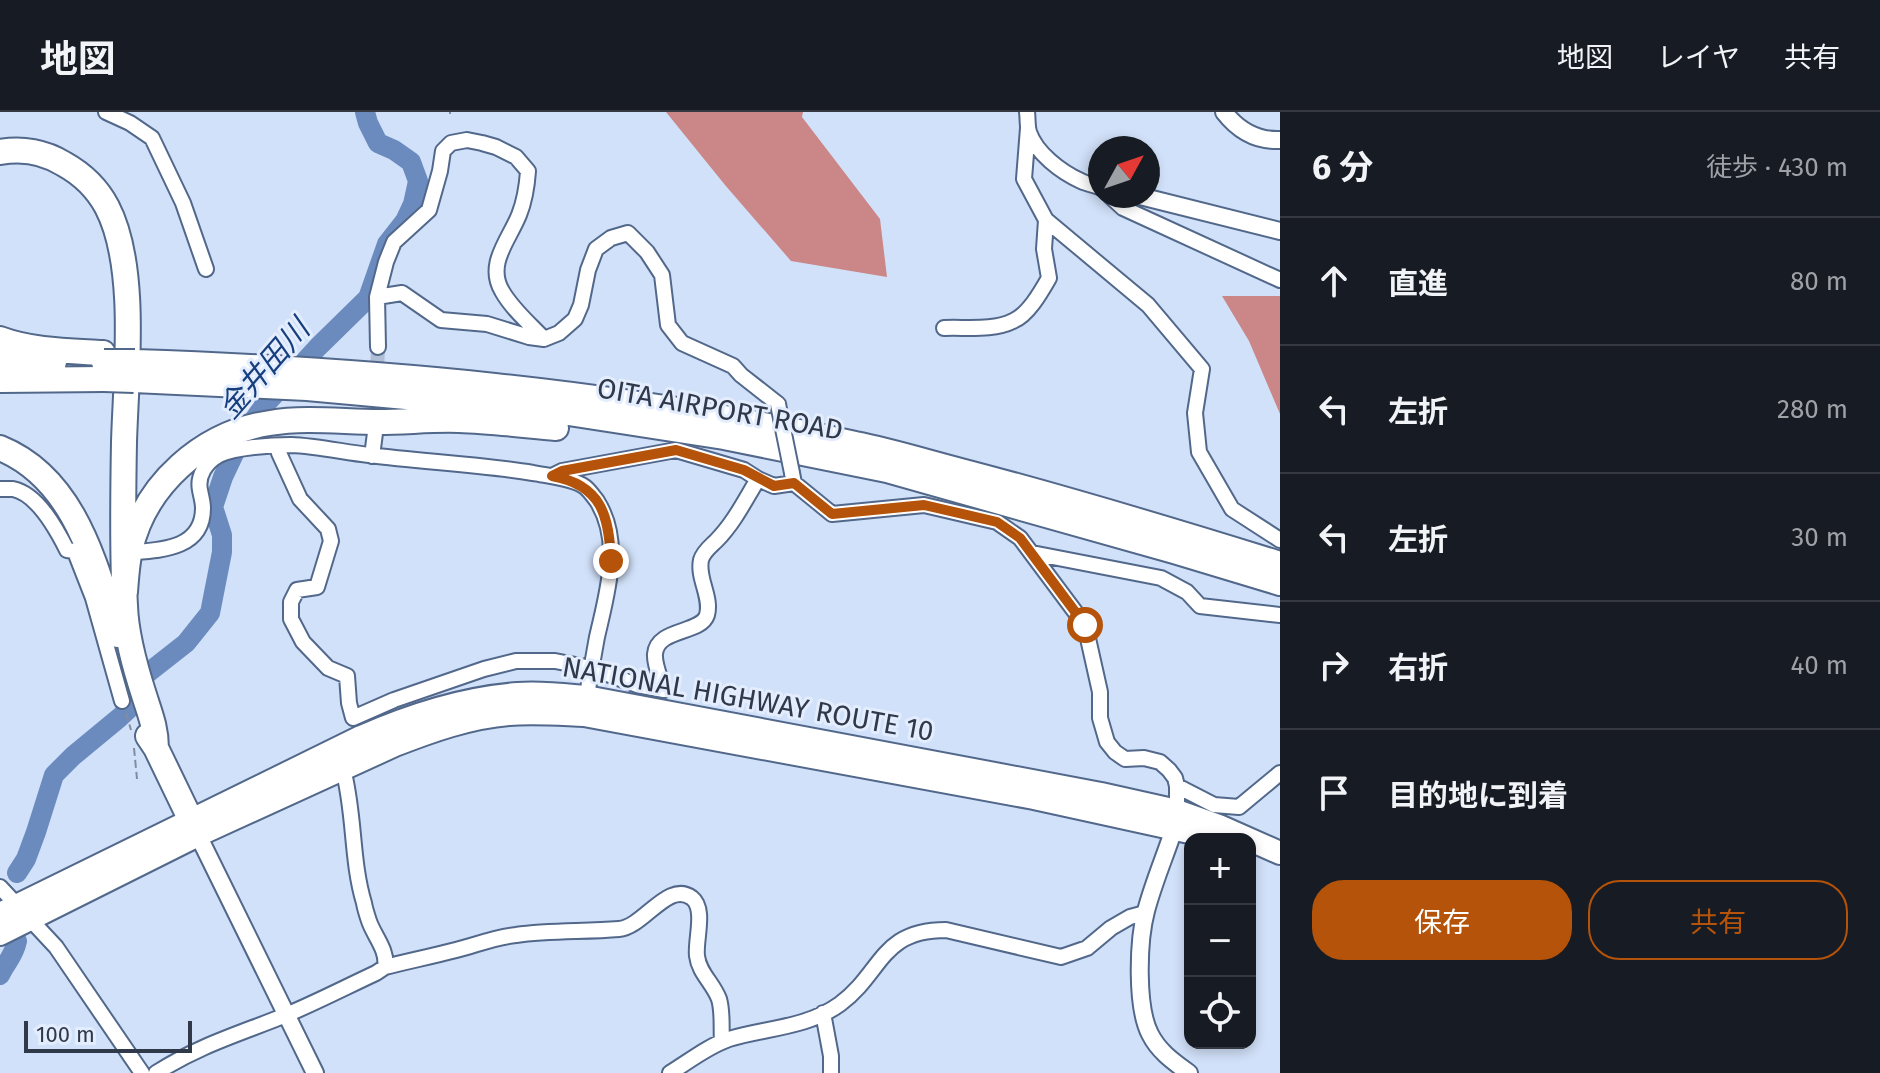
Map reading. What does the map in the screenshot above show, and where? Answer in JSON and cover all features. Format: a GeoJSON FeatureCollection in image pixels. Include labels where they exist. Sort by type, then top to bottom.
{"type":"FeatureCollection","features":[{"type":"Feature","properties":{"kind":"highway"},"geometry":{"type":"LineString","coordinates":[[0,152],[21,150],[41,154],[59,160],[76,171],[93,186],[115,227],[123,257],[126,295],[122,550],[133,708],[147,734],[144,745],[195,828]]}},
{"type":"Feature","properties":{"kind":"highway"},"geometry":{"type":"LineString","coordinates":[[0,166],[30,164],[67,180],[90,205],[107,240],[113,269],[114,583],[119,639]]}},
{"type":"Feature","properties":{"kind":"highway"},"geometry":{"type":"LineString","coordinates":[[0,339],[103,365]]}},
{"type":"Feature","properties":{"kind":"highway"},"geometry":{"type":"LineString","coordinates":[[0,362],[103,365]]}},
{"type":"Feature","properties":{"kind":"highway"},"geometry":{"type":"LineString","coordinates":[[0,380],[103,365]]}},
{"type":"Feature","properties":{"kind":"highway","name":"OITA AIRPORT ROAD"},"geometry":{"type":"LineString","coordinates":[[103,365],[313,380],[532,390],[695,413],[856,444],[1019,486],[1280,564]]}},
{"type":"Feature","properties":{"kind":"highway","name":"OITA AIRPORT ROAD"},"geometry":{"type":"LineString","coordinates":[[313,380],[549,410],[724,437],[887,470],[1280,583]]}},
{"type":"Feature","properties":{"kind":"highway"},"geometry":{"type":"LineString","coordinates":[[125,592],[129,552],[144,511],[157,489],[196,453],[217,439],[234,445],[273,434],[296,420],[456,420],[671,439],[887,470]]}},
{"type":"Feature","properties":{"kind":"highway"},"geometry":{"type":"LineString","coordinates":[[0,448],[27,463],[49,483],[77,521],[131,668]]}},
{"type":"Feature","properties":{"kind":"highway","name":"NATIONAL HIGHWAY ROUTE 10"},"geometry":{"type":"LineString","coordinates":[[195,828],[519,694],[557,694],[585,706],[1070,788],[1175,820],[1219,826],[1280,853]]}},
{"type":"Feature","properties":{"kind":"highway","name":"NATIONAL HIGHWAY ROUTE 10"},"geometry":{"type":"LineString","coordinates":[[0,934],[16,913],[195,828],[361,737],[435,709],[479,709]]}},
{"type":"Feature","properties":{"kind":"highway","name":"NATIONAL HIGHWAY ROUTE 10"},"geometry":{"type":"LineString","coordinates":[[1175,820],[1199,833]]}},
{"type":"Feature","properties":{"kind":"highway"},"geometry":{"type":"LineString","coordinates":[[1256,857],[1280,867]]}},
{"type":"Feature","properties":{"kind":"street"},"geometry":{"type":"LineString","coordinates":[[106,112],[130,117],[152,138],[183,203],[206,269]]}},
{"type":"Feature","properties":{"kind":"street"},"geometry":{"type":"LineString","coordinates":[[1027,112],[1024,179],[1046,220],[1148,305],[1202,369],[1195,413],[1199,452],[1232,509],[1280,540]]}},
{"type":"Feature","properties":{"kind":"street"},"geometry":{"type":"LineString","coordinates":[[1224,112],[1243,131],[1269,141],[1280,140]]}},
{"type":"Feature","properties":{"kind":"street"},"geometry":{"type":"LineString","coordinates":[[1028,128],[1035,144],[1050,160],[1069,175],[1088,184]]}},
{"type":"Feature","properties":{"kind":"street"},"geometry":{"type":"LineString","coordinates":[[378,347],[377,297],[394,242],[429,210],[443,151],[451,143],[467,140],[496,147],[516,157],[528,171],[527,188],[519,214],[502,249],[496,274],[506,297],[544,339]]}},
{"type":"Feature","properties":{"kind":"street"},"geometry":{"type":"LineString","coordinates":[[1160,201],[1280,231]]}},
{"type":"Feature","properties":{"kind":"street"},"geometry":{"type":"LineString","coordinates":[[1123,208],[1280,280]]}},
{"type":"Feature","properties":{"kind":"street"},"geometry":{"type":"LineString","coordinates":[[944,328],[993,326],[1015,321],[1036,300],[1049,278],[1044,249],[1046,220]]}},
{"type":"Feature","properties":{"kind":"street"},"geometry":{"type":"LineString","coordinates":[[377,297],[402,293],[441,320],[487,324],[544,339],[559,333],[575,319],[596,249],[611,238],[628,233],[647,252],[662,275],[668,325],[682,343],[733,366],[778,404],[793,478],[832,514],[924,505],[997,522],[1020,538],[1085,625],[1100,692],[1100,718],[1107,742],[1125,759],[1144,758],[1160,762],[1175,778],[1175,820],[1145,913],[1140,980],[1142,1013],[1150,1035],[1165,1056],[1189,1073]]}},
{"type":"Feature","properties":{"kind":"street"},"geometry":{"type":"LineString","coordinates":[[372,456],[375,433]]}},
{"type":"Feature","properties":{"kind":"street"},"geometry":{"type":"LineString","coordinates":[[273,434],[300,499],[328,529],[331,541],[317,587],[297,590],[291,602],[291,619],[303,642],[328,668],[347,676],[353,718],[394,700],[516,661],[555,661],[591,668],[637,685],[664,690],[654,658],[655,649],[674,633],[703,622],[707,607],[700,562],[703,554],[723,534],[758,479]]}},
{"type":"Feature","properties":{"kind":"street"},"geometry":{"type":"LineString","coordinates":[[273,434],[294,445],[501,468],[552,476],[585,486],[596,499],[610,536],[610,580],[585,706]]}},
{"type":"Feature","properties":{"kind":"street"},"geometry":{"type":"LineString","coordinates":[[135,552],[179,546],[195,534],[203,510],[201,475],[210,461],[234,445]]}},
{"type":"Feature","properties":{"kind":"street"},"geometry":{"type":"LineString","coordinates":[[552,476],[562,471],[676,450],[744,470],[774,486],[793,478]]}},
{"type":"Feature","properties":{"kind":"street"},"geometry":{"type":"LineString","coordinates":[[0,490],[12,489],[30,498],[49,518],[67,550],[78,552],[133,708]]}},
{"type":"Feature","properties":{"kind":"street"},"geometry":{"type":"LineString","coordinates":[[1032,553],[1161,578],[1187,592],[1200,606],[1277,614],[1280,591]]}},
{"type":"Feature","properties":{"kind":"street"},"geometry":{"type":"LineString","coordinates":[[477,672],[479,709]]}},
{"type":"Feature","properties":{"kind":"street"},"geometry":{"type":"LineString","coordinates":[[343,769],[349,789],[360,890],[369,922],[384,953],[385,967]]}},
{"type":"Feature","properties":{"kind":"street"},"geometry":{"type":"LineString","coordinates":[[1177,786],[1214,805],[1239,807],[1280,773]]}},
{"type":"Feature","properties":{"kind":"street"},"geometry":{"type":"LineString","coordinates":[[195,828],[315,1073]]}},
{"type":"Feature","properties":{"kind":"street"},"geometry":{"type":"LineString","coordinates":[[0,887],[16,913],[56,947],[142,1073]]}},
{"type":"Feature","properties":{"kind":"street"},"geometry":{"type":"LineString","coordinates":[[156,1073],[181,1057],[222,1038],[287,1014],[385,967],[515,935],[628,928],[671,895],[688,895],[698,903],[697,960],[720,1001],[722,1042]]}},
{"type":"Feature","properties":{"kind":"street"},"geometry":{"type":"LineString","coordinates":[[670,1073],[722,1042],[791,1026],[839,1005],[883,956],[906,936],[928,930],[946,930],[1061,957],[1087,948],[1111,928],[1145,913]]}},
{"type":"Feature","properties":{"kind":"street"},"geometry":{"type":"LineString","coordinates":[[823,1013],[831,1073]]}},
{"type":"Feature","properties":{"kind":"path"},"geometry":{"type":"LineString","coordinates":[[132,735],[133,708]]}},
{"type":"Feature","properties":{"kind":"path"},"geometry":{"type":"LineString","coordinates":[[137,779],[144,745]]}},
{"type":"Feature","properties":{"kind":"shaded area"},"geometry":{"type":"Polygon","coordinates":[[[666,112],[803,112],[802,117],[880,219],[887,277],[791,261],[666,112]]]}},
{"type":"Feature","properties":{"kind":"shaded area"},"geometry":{"type":"Polygon","coordinates":[[[1222,296],[1280,296],[1280,414],[1249,341],[1222,296]]]}},
{"type":"Feature","properties":{"kind":"waterway","name":"金井田川"},"geometry":{"type":"LineString","coordinates":[[17,873],[26,859],[54,775],[132,706],[135,690],[144,676],[186,643],[210,613],[222,552],[222,535],[213,507],[240,441],[262,408],[368,298],[387,244],[405,221],[413,204],[418,181],[411,162],[378,143],[365,112]]}},
{"type":"Feature","properties":{"kind":"waterway","name":"金井田川"},"geometry":{"type":"LineString","coordinates":[[0,975],[17,941]]}},
{"type":"Feature","properties":{"kind":"tunnel"},"geometry":{"type":"LineString","coordinates":[[375,427],[378,347]]}},
{"type":"Feature","properties":{"kind":"route"},"geometry":{"type":"LineString","coordinates":[[611,561],[610,536],[596,499],[585,486],[552,476],[562,471],[676,450],[744,470],[774,486],[794,483],[832,514],[924,505],[997,522],[1020,538],[1085,625]]}}]}
